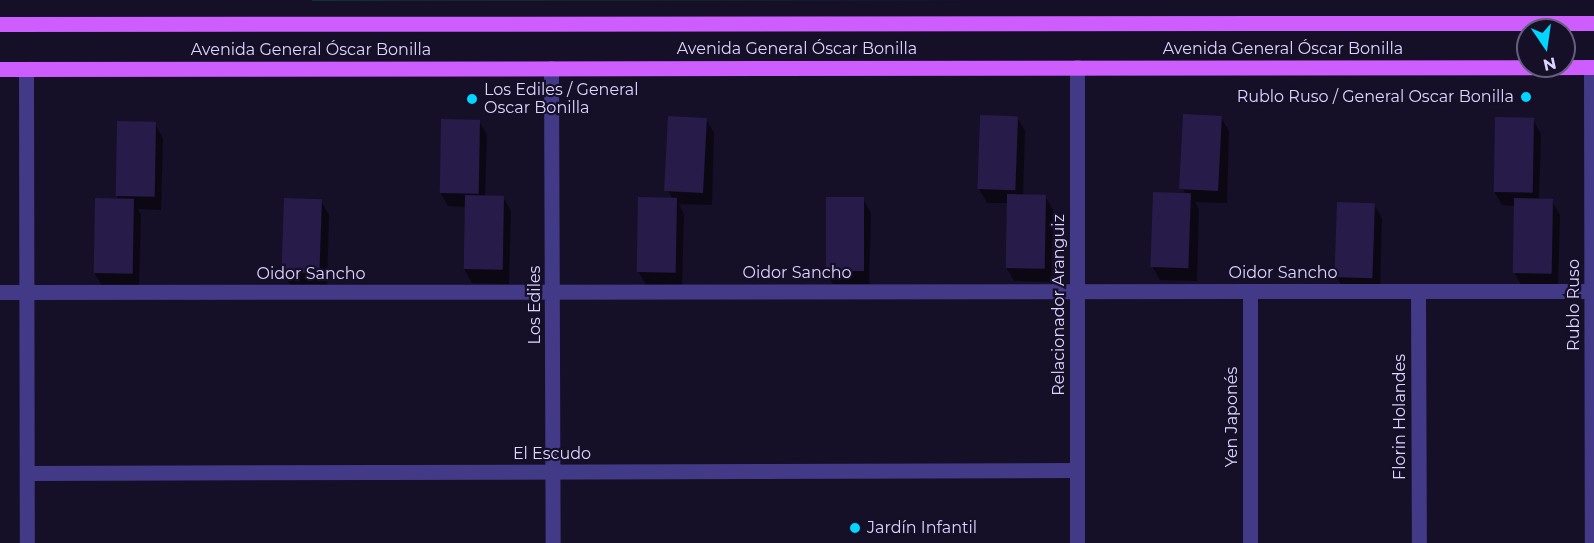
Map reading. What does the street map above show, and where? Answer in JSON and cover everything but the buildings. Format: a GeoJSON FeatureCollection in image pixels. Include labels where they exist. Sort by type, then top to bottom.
{"type":"FeatureCollection","features":[{"type":"Feature","properties":{"kind":"main road","name":"Avenida General Óscar Bonilla"},"geometry":{"type":"LineString","coordinates":[[0,24],[1594,23]]}},
{"type":"Feature","properties":{"kind":"main road","name":"Avenida General Óscar Bonilla"},"geometry":{"type":"LineString","coordinates":[[0,69],[1593,67]]}},
{"type":"Feature","properties":{"kind":"street","name":"Relacionador Aranguiz"},"geometry":{"type":"LineString","coordinates":[[1077,67],[1077,543]]}},
{"type":"Feature","properties":{"kind":"street","name":"Rublo Ruso"},"geometry":{"type":"LineString","coordinates":[[1592,543],[1593,67]]}},
{"type":"Feature","properties":{"kind":"street","name":"Los Ediles"},"geometry":{"type":"LineString","coordinates":[[551,68],[553,543]]}},
{"type":"Feature","properties":{"kind":"street"},"geometry":{"type":"LineString","coordinates":[[26,69],[27,543]]}},
{"type":"Feature","properties":{"kind":"street","name":"Yen Japonés"},"geometry":{"type":"LineString","coordinates":[[1250,291],[1250,543]]}},
{"type":"Feature","properties":{"kind":"street","name":"Florin Holandes"},"geometry":{"type":"LineString","coordinates":[[1418,291],[1419,543]]}},
{"type":"Feature","properties":{"kind":"street","name":"Oidor Sancho"},"geometry":{"type":"LineString","coordinates":[[0,292],[1593,291]]}},
{"type":"Feature","properties":{"kind":"street","name":"El Escudo"},"geometry":{"type":"LineString","coordinates":[[27,473],[1077,470]]}},
{"type":"Feature","properties":{"kind":"green space"},"geometry":{"type":"Polygon","coordinates":[[[312,0],[1108,0],[312,1],[312,0]]]}},
{"type":"Feature","properties":{"kind":"place","name":"Rublo Ruso / General Oscar Bonilla"},"geometry":{"type":"Point","coordinates":[1526,97]}},
{"type":"Feature","properties":{"kind":"place","name":"Los Ediles / General Oscar Bonilla"},"geometry":{"type":"Point","coordinates":[472,99]}},
{"type":"Feature","properties":{"kind":"place","name":"Jardín Infantil"},"geometry":{"type":"Point","coordinates":[855,528]}}]}
